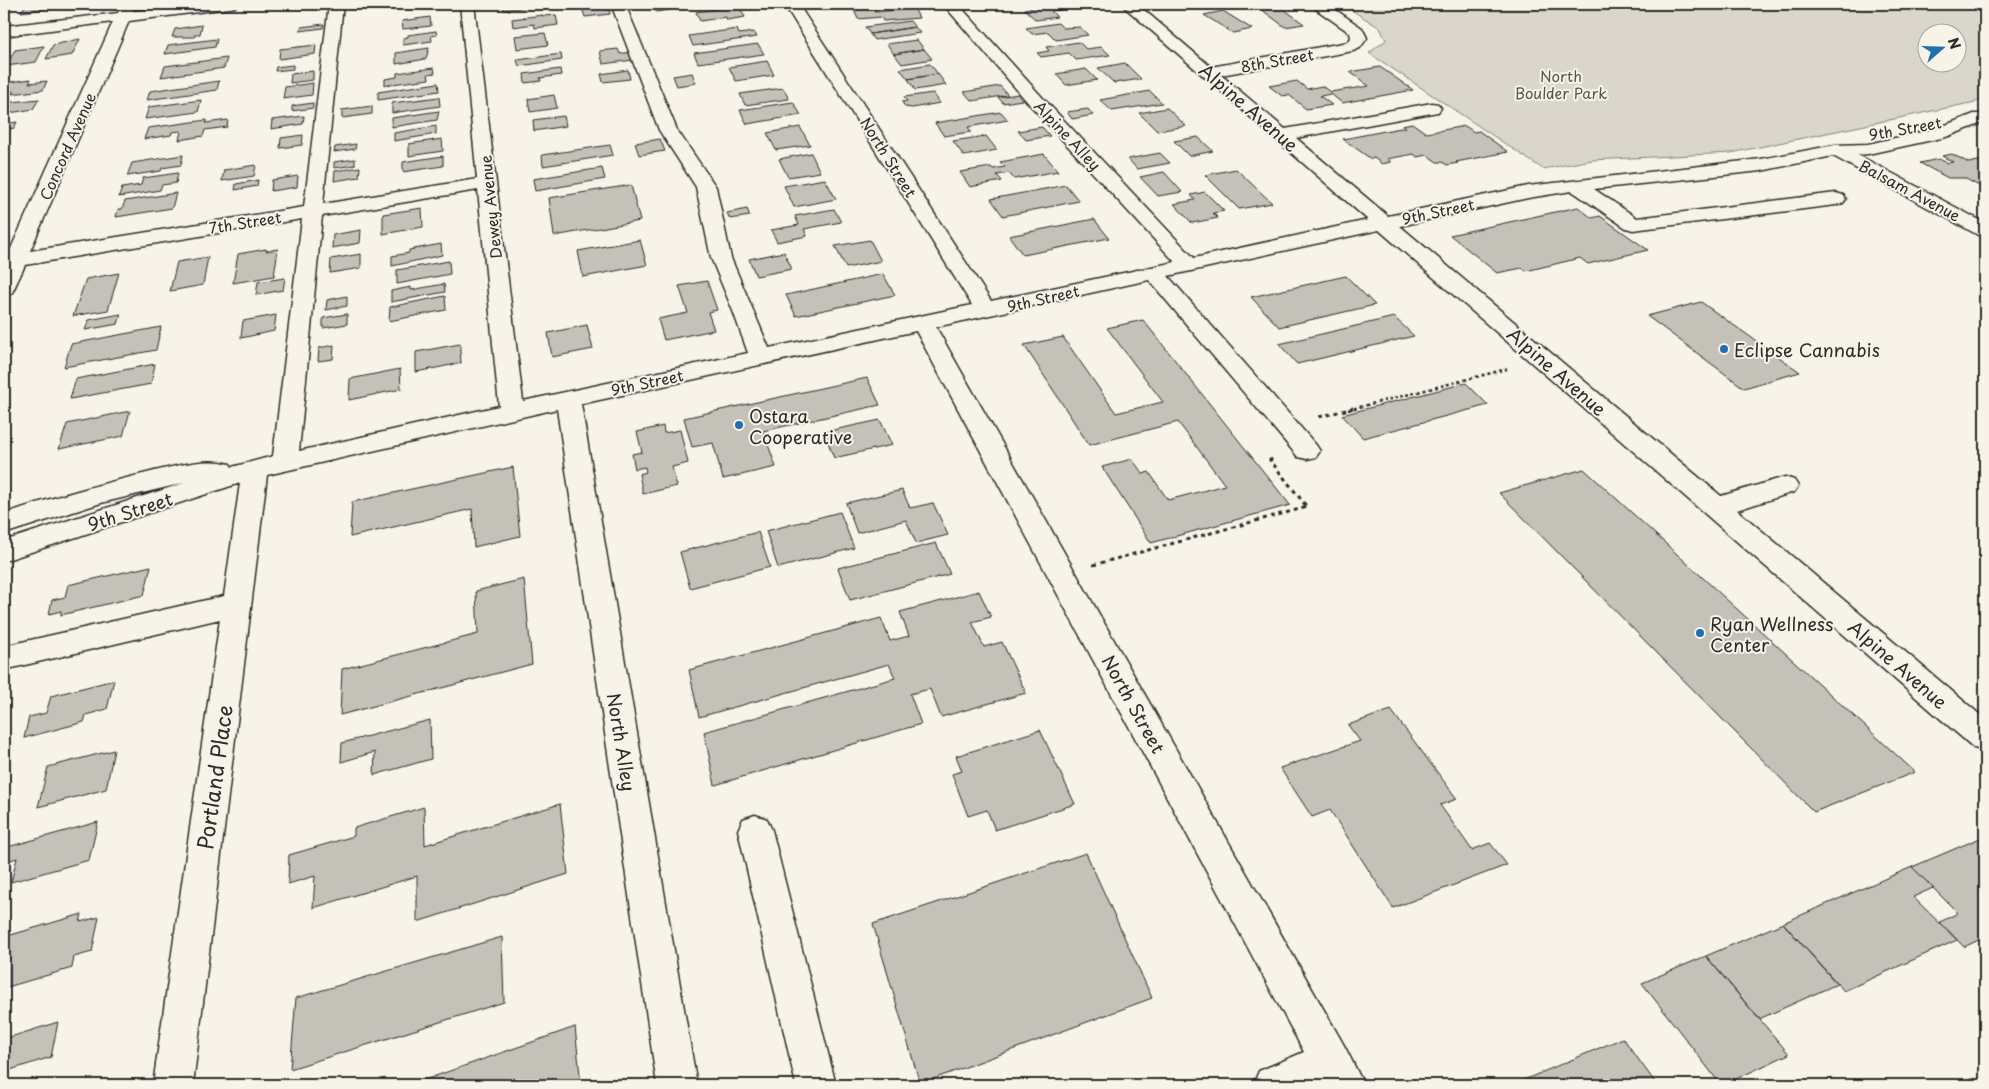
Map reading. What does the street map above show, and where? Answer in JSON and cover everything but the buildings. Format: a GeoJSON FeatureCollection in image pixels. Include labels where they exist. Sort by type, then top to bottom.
{"type":"FeatureCollection","features":[{"type":"Feature","properties":{"kind":"street"},"geometry":{"type":"LineString","coordinates":[[4,31],[126,10],[230,4]]}},
{"type":"Feature","properties":{"kind":"street","name":"Portland Place"},"geometry":{"type":"LineString","coordinates":[[173,1085],[236,604],[270,465],[314,211],[336,4]]}},
{"type":"Feature","properties":{"kind":"street","name":"Dewey Avenue"},"geometry":{"type":"LineString","coordinates":[[467,4],[512,411]]}},
{"type":"Feature","properties":{"kind":"street"},"geometry":{"type":"LineString","coordinates":[[618,4],[668,130],[706,186],[721,258],[744,311],[761,358]]}},
{"type":"Feature","properties":{"kind":"street","name":"North Street"},"geometry":{"type":"LineString","coordinates":[[791,4],[986,310]]}},
{"type":"Feature","properties":{"kind":"street","name":"Alpine Alley"},"geometry":{"type":"LineString","coordinates":[[950,4],[1036,101],[1189,265]]}},
{"type":"Feature","properties":{"kind":"street","name":"8th Street"},"geometry":{"type":"LineString","coordinates":[[1208,72],[1347,48],[1354,44],[1359,38],[1357,31],[1318,4]]}},
{"type":"Feature","properties":{"kind":"street","name":"Alpine Avenue"},"geometry":{"type":"LineString","coordinates":[[1139,6],[1208,72],[1985,738]]}},
{"type":"Feature","properties":{"kind":"street","name":"Concord Avenue"},"geometry":{"type":"LineString","coordinates":[[4,288],[10,261],[126,10]]}},
{"type":"Feature","properties":{"kind":"street"},"geometry":{"type":"LineString","coordinates":[[1281,135],[1432,108]]}},
{"type":"Feature","properties":{"kind":"street","name":"9th Street"},"geometry":{"type":"LineString","coordinates":[[4,551],[270,465],[512,411],[923,324],[1383,222],[1528,192],[1750,166],[1834,150],[1868,149],[1940,133],[1982,117]]}},
{"type":"Feature","properties":{"kind":"street","name":"Balsam Avenue"},"geometry":{"type":"LineString","coordinates":[[1834,150],[1985,231]]}},
{"type":"Feature","properties":{"kind":"street","name":"7th Street"},"geometry":{"type":"LineString","coordinates":[[10,261],[487,183]]}},
{"type":"Feature","properties":{"kind":"street"},"geometry":{"type":"LineString","coordinates":[[1576,185],[1633,224],[1836,200]]}},
{"type":"Feature","properties":{"kind":"street"},"geometry":{"type":"LineString","coordinates":[[1154,273],[1307,450]]}},
{"type":"Feature","properties":{"kind":"street","name":"North Street"},"geometry":{"type":"LineString","coordinates":[[923,324],[1338,1073]]}},
{"type":"Feature","properties":{"kind":"street","name":"North Alley"},"geometry":{"type":"LineString","coordinates":[[568,399],[677,1085]]}},
{"type":"Feature","properties":{"kind":"street","name":"9th Street"},"geometry":{"type":"LineString","coordinates":[[4,524],[107,492],[178,474],[198,470],[270,465]]}},
{"type":"Feature","properties":{"kind":"street"},"geometry":{"type":"LineString","coordinates":[[1716,507],[1785,486]]}},
{"type":"Feature","properties":{"kind":"street"},"geometry":{"type":"LineString","coordinates":[[4,658],[236,604]]}},
{"type":"Feature","properties":{"kind":"street"},"geometry":{"type":"LineString","coordinates":[[756,830],[816,1085]]}},
{"type":"Feature","properties":{"kind":"street"},"geometry":{"type":"LineString","coordinates":[[1273,1085],[1338,1073]]}},
{"type":"Feature","properties":{"kind":"path"},"geometry":{"type":"LineString","coordinates":[[1286,426],[1544,360]]}},
{"type":"Feature","properties":{"kind":"path"},"geometry":{"type":"LineString","coordinates":[[1379,402],[1382,405]]}},
{"type":"Feature","properties":{"kind":"path"},"geometry":{"type":"LineString","coordinates":[[1062,574],[1307,507]]}},
{"type":"Feature","properties":{"kind":"green space","name":"North Boulder Park"},"geometry":{"type":"Polygon","coordinates":[[[1342,4],[1985,4],[1985,100],[1731,153],[1592,160],[1543,169],[1369,53],[1386,40],[1380,28],[1342,4]]]}},
{"type":"Feature","properties":{"kind":"place","name":"Eclipse Cannabis"},"geometry":{"type":"Point","coordinates":[1724,349]}},
{"type":"Feature","properties":{"kind":"place","name":"Ostara Cooperative"},"geometry":{"type":"Point","coordinates":[739,425]}},
{"type":"Feature","properties":{"kind":"place","name":"Ryan Wellness Center"},"geometry":{"type":"Point","coordinates":[1700,633]}}]}
